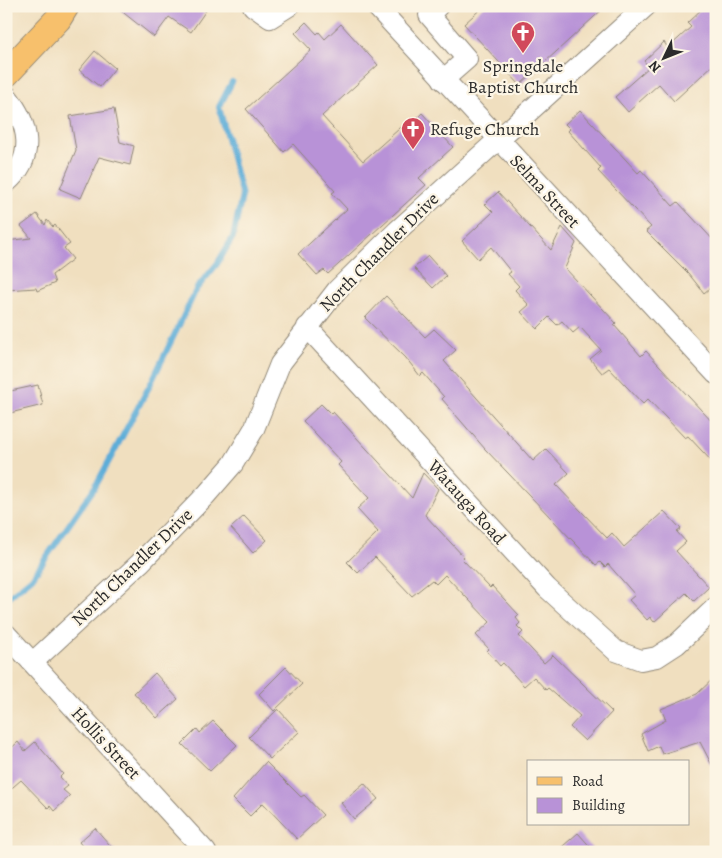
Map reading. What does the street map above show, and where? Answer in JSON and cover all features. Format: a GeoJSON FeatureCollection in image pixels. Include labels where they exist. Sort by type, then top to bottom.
{"type":"FeatureCollection","features":[{"type":"Feature","properties":{"kind":"main road"},"geometry":{"type":"LineString","coordinates":[[6,74],[58,18],[66,6]]}},
{"type":"Feature","properties":{"kind":"street"},"geometry":{"type":"LineString","coordinates":[[253,6],[270,18],[289,6]]}},
{"type":"Feature","properties":{"kind":"street","name":"Selma Street"},"geometry":{"type":"LineString","coordinates":[[376,6],[716,374]]}},
{"type":"Feature","properties":{"kind":"street"},"geometry":{"type":"LineString","coordinates":[[438,6],[429,15],[467,59],[443,80]]}},
{"type":"Feature","properties":{"kind":"street","name":"North Chandler Drive"},"geometry":{"type":"LineString","coordinates":[[33,662],[140,563],[206,495],[233,464],[254,429],[280,364],[337,290],[377,250],[497,139],[646,6]]}},
{"type":"Feature","properties":{"kind":"street"},"geometry":{"type":"LineString","coordinates":[[6,96],[19,110],[29,143],[17,174],[6,183]]}},
{"type":"Feature","properties":{"kind":"street","name":"Watauga Road"},"geometry":{"type":"LineString","coordinates":[[307,327],[547,588],[616,651],[641,660],[657,657],[676,644],[716,607]]}},
{"type":"Feature","properties":{"kind":"street","name":"Hollis Street"},"geometry":{"type":"LineString","coordinates":[[6,634],[206,852]]}},
{"type":"Feature","properties":{"kind":"building"},"geometry":{"type":"Polygon","coordinates":[[[115,6],[209,6],[191,32],[169,17],[154,37],[115,6]]]}},
{"type":"Feature","properties":{"kind":"building","name":"Springdale Baptist Church"},"geometry":{"type":"Polygon","coordinates":[[[484,6],[606,6],[520,85],[464,24],[484,6]]]}},
{"type":"Feature","properties":{"kind":"building"},"geometry":{"type":"Polygon","coordinates":[[[705,6],[709,6],[716,14],[716,62],[674,101],[659,84],[628,112],[615,97],[649,67],[644,61],[664,42],[668,48],[691,27],[687,23],[705,6]]]}},
{"type":"Feature","properties":{"kind":"building","name":"Refuge Church"},"geometry":{"type":"Polygon","coordinates":[[[306,22],[317,34],[319,32],[325,39],[341,24],[378,65],[322,116],[363,161],[408,121],[411,124],[422,113],[453,147],[419,178],[426,185],[328,274],[324,270],[317,275],[298,254],[347,209],[332,193],[335,191],[293,144],[284,152],[246,109],[311,50],[295,33],[306,22]]]}},
{"type":"Feature","properties":{"kind":"building"},"geometry":{"type":"Polygon","coordinates":[[[95,51],[115,68],[100,87],[79,70],[95,51]]]}},
{"type":"Feature","properties":{"kind":"building"},"geometry":{"type":"Polygon","coordinates":[[[114,109],[120,142],[134,146],[130,165],[99,157],[81,198],[60,189],[76,150],[70,116],[114,109]]]}},
{"type":"Feature","properties":{"kind":"building"},"geometry":{"type":"Polygon","coordinates":[[[580,110],[638,173],[641,170],[673,206],[678,202],[716,243],[716,283],[704,293],[688,273],[646,231],[651,227],[598,171],[601,168],[568,131],[570,129],[565,124],[580,110]]]}},
{"type":"Feature","properties":{"kind":"building"},"geometry":{"type":"Polygon","coordinates":[[[498,192],[551,250],[562,227],[576,243],[565,268],[616,323],[614,325],[641,356],[646,351],[716,426],[716,466],[688,436],[685,438],[648,399],[643,404],[609,368],[602,373],[590,359],[601,350],[580,327],[573,333],[562,321],[557,325],[549,317],[537,329],[521,312],[529,305],[515,290],[519,286],[508,274],[511,272],[491,247],[478,259],[462,241],[493,212],[485,204],[498,192]]]}},
{"type":"Feature","properties":{"kind":"building"},"geometry":{"type":"Polygon","coordinates":[[[37,214],[45,225],[47,220],[53,227],[55,225],[70,244],[64,248],[73,259],[52,275],[55,283],[37,291],[36,288],[6,290],[6,241],[31,238],[21,226],[37,214]]]}},
{"type":"Feature","properties":{"kind":"building"},"geometry":{"type":"Polygon","coordinates":[[[428,256],[446,276],[433,288],[414,268],[428,256]]]}},
{"type":"Feature","properties":{"kind":"building"},"geometry":{"type":"Polygon","coordinates":[[[386,296],[425,337],[434,329],[456,350],[444,361],[533,461],[546,449],[569,473],[556,485],[607,538],[612,533],[624,547],[664,511],[681,529],[677,532],[686,542],[676,551],[709,587],[694,601],[686,593],[654,622],[650,617],[647,620],[629,600],[635,595],[608,564],[605,567],[600,562],[596,565],[485,449],[442,399],[444,397],[423,373],[420,376],[406,358],[365,318],[386,296]]]}},
{"type":"Feature","properties":{"kind":"building"},"geometry":{"type":"Polygon","coordinates":[[[38,385],[43,405],[6,414],[6,392],[38,385]]]}},
{"type":"Feature","properties":{"kind":"building"},"geometry":{"type":"Polygon","coordinates":[[[321,404],[331,414],[333,412],[412,498],[423,473],[438,489],[425,515],[464,557],[462,559],[490,588],[492,586],[519,615],[516,618],[520,623],[517,626],[523,632],[519,636],[544,663],[553,655],[612,712],[585,741],[570,727],[580,716],[548,688],[546,690],[534,677],[524,686],[503,663],[500,666],[487,651],[489,649],[476,635],[490,622],[445,575],[436,584],[432,580],[412,596],[375,557],[358,573],[347,562],[378,532],[357,509],[369,498],[338,465],[341,462],[303,421],[321,404]]]}},
{"type":"Feature","properties":{"kind":"building"},"geometry":{"type":"Polygon","coordinates":[[[244,516],[267,540],[253,553],[231,528],[244,516]]]}},
{"type":"Feature","properties":{"kind":"building"},"geometry":{"type":"Polygon","coordinates":[[[286,667],[302,684],[274,711],[259,694],[286,667]]]}},
{"type":"Feature","properties":{"kind":"building"},"geometry":{"type":"Polygon","coordinates":[[[155,673],[178,699],[157,718],[134,693],[155,673]]]}},
{"type":"Feature","properties":{"kind":"building"},"geometry":{"type":"Polygon","coordinates":[[[716,676],[716,773],[700,742],[662,754],[659,746],[648,751],[641,734],[666,720],[661,709],[697,694],[716,676]]]}},
{"type":"Feature","properties":{"kind":"building"},"geometry":{"type":"Polygon","coordinates":[[[278,709],[299,732],[270,759],[249,737],[278,709]]]}},
{"type":"Feature","properties":{"kind":"building"},"geometry":{"type":"Polygon","coordinates":[[[213,721],[237,745],[210,771],[182,744],[197,729],[200,733],[213,721]]]}},
{"type":"Feature","properties":{"kind":"building"},"geometry":{"type":"Polygon","coordinates":[[[18,742],[25,751],[35,742],[63,774],[60,777],[68,786],[63,790],[70,796],[54,811],[50,806],[48,808],[21,780],[6,793],[6,753],[18,742]]]}},
{"type":"Feature","properties":{"kind":"building"},"geometry":{"type":"Polygon","coordinates":[[[266,762],[301,797],[304,795],[323,815],[297,839],[263,803],[250,816],[233,799],[266,762]]]}},
{"type":"Feature","properties":{"kind":"building"},"geometry":{"type":"Polygon","coordinates":[[[364,783],[378,799],[354,819],[341,803],[364,783]]]}},
{"type":"Feature","properties":{"kind":"building"},"geometry":{"type":"Polygon","coordinates":[[[95,828],[116,852],[87,852],[79,842],[95,828]]]}},
{"type":"Feature","properties":{"kind":"building"},"geometry":{"type":"Polygon","coordinates":[[[578,833],[595,852],[556,852],[578,833]]]}},
{"type":"Feature","properties":{"kind":"waterway"},"geometry":{"type":"LineString","coordinates":[[10,596],[32,578],[95,487],[150,385],[197,288],[217,264],[233,237],[242,196],[219,107],[232,82]]}},
{"type":"Feature","properties":{"kind":"place","name":"Springdale Baptist Church"},"geometry":{"type":"Point","coordinates":[523,54]}},
{"type":"Feature","properties":{"kind":"place","name":"Refuge Church"},"geometry":{"type":"Point","coordinates":[413,150]}}]}
